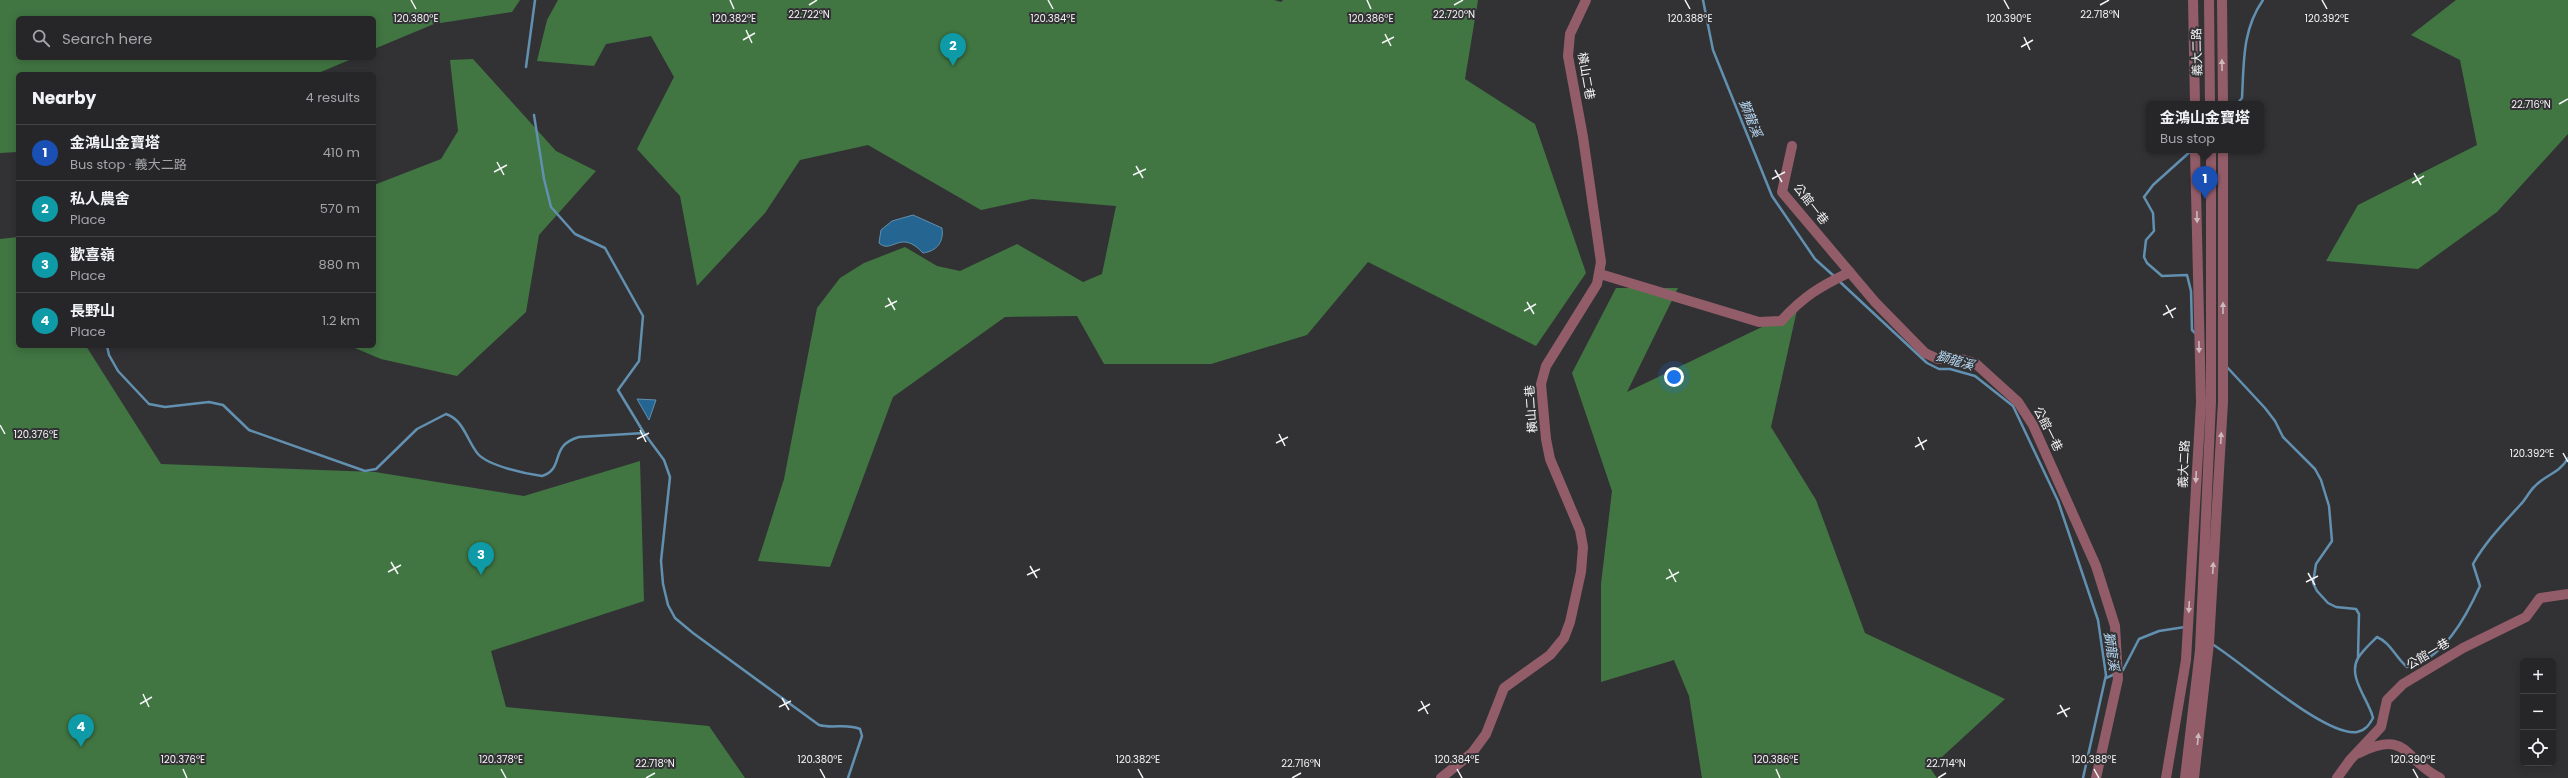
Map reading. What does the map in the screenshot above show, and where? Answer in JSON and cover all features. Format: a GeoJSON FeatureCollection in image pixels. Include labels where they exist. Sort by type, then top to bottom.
{"type":"FeatureCollection","features":[{"type":"Feature","properties":{"kind":"street","name":"橫山二巷"},"geometry":{"type":"LineString","coordinates":[[1441,778],[1472,753],[1486,734],[1504,688],[1550,655],[1564,638],[1570,622],[1581,572],[1583,547],[1580,530],[1550,459],[1546,439],[1541,384],[1546,366],[1597,284],[1600,274],[1601,262],[1583,137],[1568,56],[1570,34],[1586,0]]}},
{"type":"Feature","properties":{"kind":"street","name":"義大二路"},"geometry":{"type":"LineString","coordinates":[[2193,0],[2194,101]]}},
{"type":"Feature","properties":{"kind":"street","name":"義大二路"},"geometry":{"type":"LineString","coordinates":[[2209,0],[2210,101]]}},
{"type":"Feature","properties":{"kind":"street","name":"義大二路"},"geometry":{"type":"LineString","coordinates":[[2222,0],[2223,101]]}},
{"type":"Feature","properties":{"kind":"street","name":"公館一巷"},"geometry":{"type":"LineString","coordinates":[[1792,146],[1782,192],[1846,274],[1926,353],[1938,358],[1961,359],[1975,363],[2018,402],[2033,425],[2096,566],[2115,626],[2118,679],[2096,778]]}},
{"type":"Feature","properties":{"kind":"street","name":"義大二路"},"geometry":{"type":"LineString","coordinates":[[2166,778],[2186,660],[2201,402],[2195,153]]}},
{"type":"Feature","properties":{"kind":"street","name":"義大二路"},"geometry":{"type":"LineString","coordinates":[[2185,778],[2200,650],[2211,402],[2211,153]]}},
{"type":"Feature","properties":{"kind":"street"},"geometry":{"type":"LineString","coordinates":[[2194,778],[2209,643],[2223,402],[2223,153]]}},
{"type":"Feature","properties":{"kind":"street"},"geometry":{"type":"LineString","coordinates":[[1600,274],[1759,322],[1781,322],[1801,299],[1830,281],[1846,274]]}},
{"type":"Feature","properties":{"kind":"street","name":"公館一巷"},"geometry":{"type":"LineString","coordinates":[[2337,778],[2350,760],[2381,727],[2387,700],[2403,684],[2463,648],[2526,617],[2540,598],[2568,594]]}},
{"type":"Feature","properties":{"kind":"street"},"geometry":{"type":"LineString","coordinates":[[2350,760],[2376,745],[2394,743],[2401,746],[2430,773],[2440,778]]}},
{"type":"Feature","properties":{"kind":"green space"},"geometry":{"type":"Polygon","coordinates":[[[0,0],[520,0],[512,12],[434,24],[376,48],[376,16],[16,16],[16,60],[349,60],[321,72],[16,72],[16,152],[0,153],[0,0]]]}},
{"type":"Feature","properties":{"kind":"green space"},"geometry":{"type":"Polygon","coordinates":[[[558,0],[1274,0],[1281,2],[1283,0],[1478,0],[1465,79],[1535,124],[1586,273],[1536,346],[1368,262],[1307,335],[1211,364],[1104,364],[1077,316],[1005,317],[893,397],[830,567],[758,561],[784,479],[817,308],[840,278],[864,263],[905,247],[937,266],[960,271],[1017,244],[1083,282],[1102,274],[1116,206],[1032,199],[981,210],[868,145],[800,160],[765,213],[697,286],[680,196],[637,149],[674,77],[651,36],[606,44],[594,66],[537,61],[547,20],[558,0]]]}},
{"type":"Feature","properties":{"kind":"green space"},"geometry":{"type":"Polygon","coordinates":[[[2456,0],[2568,0],[2568,134],[2497,212],[2418,269],[2326,261],[2358,205],[2477,145],[2460,60],[2411,35],[2456,0]]]}},
{"type":"Feature","properties":{"kind":"green space"},"geometry":{"type":"Polygon","coordinates":[[[473,59],[556,151],[596,171],[539,235],[526,312],[457,376],[381,359],[355,348],[376,348],[376,184],[441,159],[458,131],[450,60],[473,59]]]}},
{"type":"Feature","properties":{"kind":"green space"},"geometry":{"type":"Polygon","coordinates":[[[16,237],[16,348],[87,348],[161,464],[375,472],[524,496],[640,461],[644,601],[491,651],[506,707],[709,726],[745,778],[0,778],[0,239],[16,237]]]}},
{"type":"Feature","properties":{"kind":"green space"},"geometry":{"type":"Polygon","coordinates":[[[1616,288],[1678,288],[1627,392],[1797,310],[1771,427],[1816,500],[1865,633],[2005,699],[1930,768],[1937,778],[1702,778],[1689,696],[1674,660],[1601,682],[1601,584],[1612,491],[1572,373],[1616,288]]]}},
{"type":"Feature","properties":{"kind":"water"},"geometry":{"type":"Polygon","coordinates":[[[913,215],[942,228],[941,242],[936,248],[923,253],[915,246],[908,243],[902,242],[884,246],[879,243],[881,230],[892,221],[913,215]]]}},
{"type":"Feature","properties":{"kind":"water"},"geometry":{"type":"Polygon","coordinates":[[[637,399],[656,400],[649,420],[637,399]]]}},
{"type":"Feature","properties":{"kind":"waterway"},"geometry":{"type":"LineString","coordinates":[[526,67],[535,0]]}},
{"type":"Feature","properties":{"kind":"waterway","name":"獅龍溪"},"geometry":{"type":"LineString","coordinates":[[1703,0],[1713,50],[1772,196],[1815,259],[1835,277]]}},
{"type":"Feature","properties":{"kind":"waterway"},"geometry":{"type":"LineString","coordinates":[[2240,101],[2242,98],[2245,47],[2251,23],[2263,0]]}},
{"type":"Feature","properties":{"kind":"waterway"},"geometry":{"type":"LineString","coordinates":[[534,115],[544,179],[551,207],[575,234],[605,248],[643,316],[639,361],[618,390],[644,433],[664,460],[670,477],[661,561],[663,584],[668,605],[675,618],[693,633],[819,725],[850,726],[860,729],[862,736],[848,778]]}},
{"type":"Feature","properties":{"kind":"waterway"},"geometry":{"type":"LineString","coordinates":[[2189,153],[2153,185],[2144,197],[2153,213],[2154,231],[2146,240],[2144,257],[2147,263],[2162,276],[2187,275],[2191,291],[2192,330],[2195,333]]}},
{"type":"Feature","properties":{"kind":"waterway","name":"獅龍溪"},"geometry":{"type":"LineString","coordinates":[[1839,281],[1927,363],[1939,369],[1950,369],[1975,376],[2013,406],[2058,501],[2098,620],[2106,675],[2083,778]]}},
{"type":"Feature","properties":{"kind":"waterway"},"geometry":{"type":"LineString","coordinates":[[107,348],[109,355],[118,371],[149,404],[165,407],[209,402],[223,405],[249,430],[365,471],[376,469],[417,429],[446,414],[457,421],[465,431],[474,449],[483,458],[508,469],[542,476],[554,468],[560,451],[569,441],[579,437],[644,433]]}},
{"type":"Feature","properties":{"kind":"waterway"},"geometry":{"type":"LineString","coordinates":[[2226,366],[2265,408],[2275,421],[2283,437],[2315,469],[2321,480],[2329,506],[2332,541],[2316,564],[2313,583],[2317,591],[2328,603],[2336,607],[2356,609],[2359,614],[2358,658]]}},
{"type":"Feature","properties":{"kind":"waterway"},"geometry":{"type":"LineString","coordinates":[[2212,644],[2284,697],[2325,723],[2343,730],[2357,732],[2365,729],[2373,718],[2355,673],[2355,665],[2360,655],[2377,637],[2386,643],[2407,667],[2420,663],[2432,656],[2452,636],[2468,611],[2480,586],[2473,564],[2478,556],[2489,540],[2523,502],[2534,487],[2561,467],[2568,458]]}},
{"type":"Feature","properties":{"kind":"waterway"},"geometry":{"type":"LineString","coordinates":[[2120,671],[2123,670],[2139,639],[2159,631],[2185,627]]}},
{"type":"Feature","properties":{"kind":"waterway"},"geometry":{"type":"LineString","coordinates":[[2106,678],[2115,674]]}},
{"type":"Feature","properties":{"kind":"place","name":"私人農舍"},"geometry":{"type":"Point","coordinates":[953,66]}},
{"type":"Feature","properties":{"kind":"place","name":"金鴻山金寶塔"},"geometry":{"type":"Point","coordinates":[2205,199]}},
{"type":"Feature","properties":{"kind":"place","name":"歡喜嶺"},"geometry":{"type":"Point","coordinates":[481,575]}},
{"type":"Feature","properties":{"kind":"place","name":"長野山"},"geometry":{"type":"Point","coordinates":[81,747]}}]}
